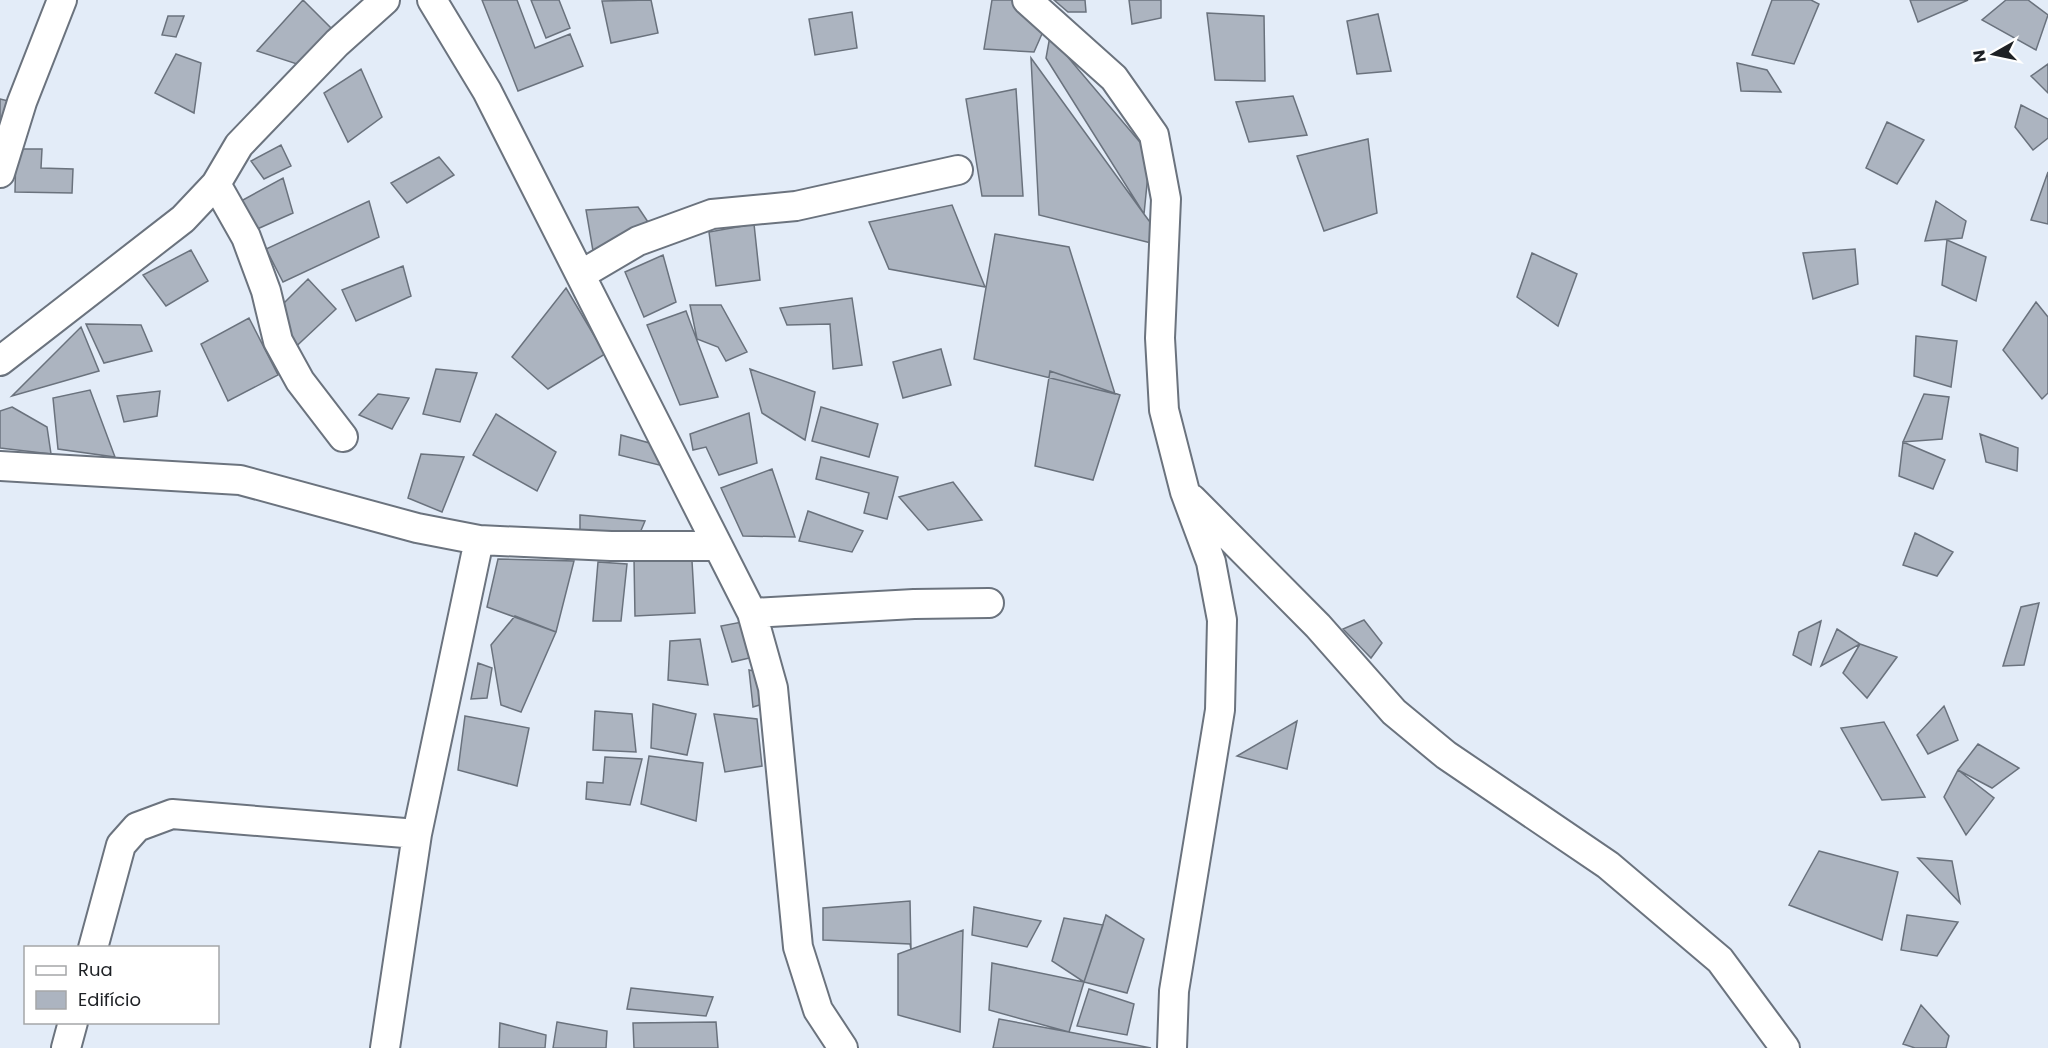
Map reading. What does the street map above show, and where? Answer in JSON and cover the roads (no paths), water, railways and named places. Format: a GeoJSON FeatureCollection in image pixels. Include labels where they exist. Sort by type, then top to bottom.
{"type":"FeatureCollection","features":[{"type":"Feature","properties":{"kind":"street"},"geometry":{"type":"LineString","coordinates":[[0,173],[22,102],[62,0]]}},
{"type":"Feature","properties":{"kind":"street"},"geometry":{"type":"LineString","coordinates":[[0,361],[183,219],[216,184],[239,145],[337,44],[385,0]]}},
{"type":"Feature","properties":{"kind":"street"},"geometry":{"type":"LineString","coordinates":[[432,0],[487,91],[582,274],[752,613],[772,688],[798,947],[818,1010],[843,1048]]}},
{"type":"Feature","properties":{"kind":"street"},"geometry":{"type":"LineString","coordinates":[[1027,0],[1114,78],[1154,135],[1166,199],[1160,338],[1164,410],[1185,492],[1211,562],[1222,620],[1220,710],[1174,991],[1172,1048]]}},
{"type":"Feature","properties":{"kind":"street"},"geometry":{"type":"LineString","coordinates":[[582,274],[638,241],[712,214],[796,206],[958,170]]}},
{"type":"Feature","properties":{"kind":"street"},"geometry":{"type":"LineString","coordinates":[[216,184],[246,237],[266,291],[278,340],[300,381],[343,437]]}},
{"type":"Feature","properties":{"kind":"street"},"geometry":{"type":"LineString","coordinates":[[0,466],[240,480],[417,528],[479,540],[611,546],[718,546]]}},
{"type":"Feature","properties":{"kind":"street"},"geometry":{"type":"LineString","coordinates":[[1185,492],[1317,626],[1394,712],[1446,755],[1608,865],[1720,960],[1785,1048]]}},
{"type":"Feature","properties":{"kind":"street"},"geometry":{"type":"LineString","coordinates":[[385,1048],[417,834],[479,540]]}},
{"type":"Feature","properties":{"kind":"street"},"geometry":{"type":"LineString","coordinates":[[752,613],[914,604],[989,603]]}},
{"type":"Feature","properties":{"kind":"street"},"geometry":{"type":"LineString","coordinates":[[94,946],[121,845],[137,827],[172,814],[417,834]]}},
{"type":"Feature","properties":{"kind":"street"},"geometry":{"type":"LineString","coordinates":[[66,1048],[73,1024]]}}]}
